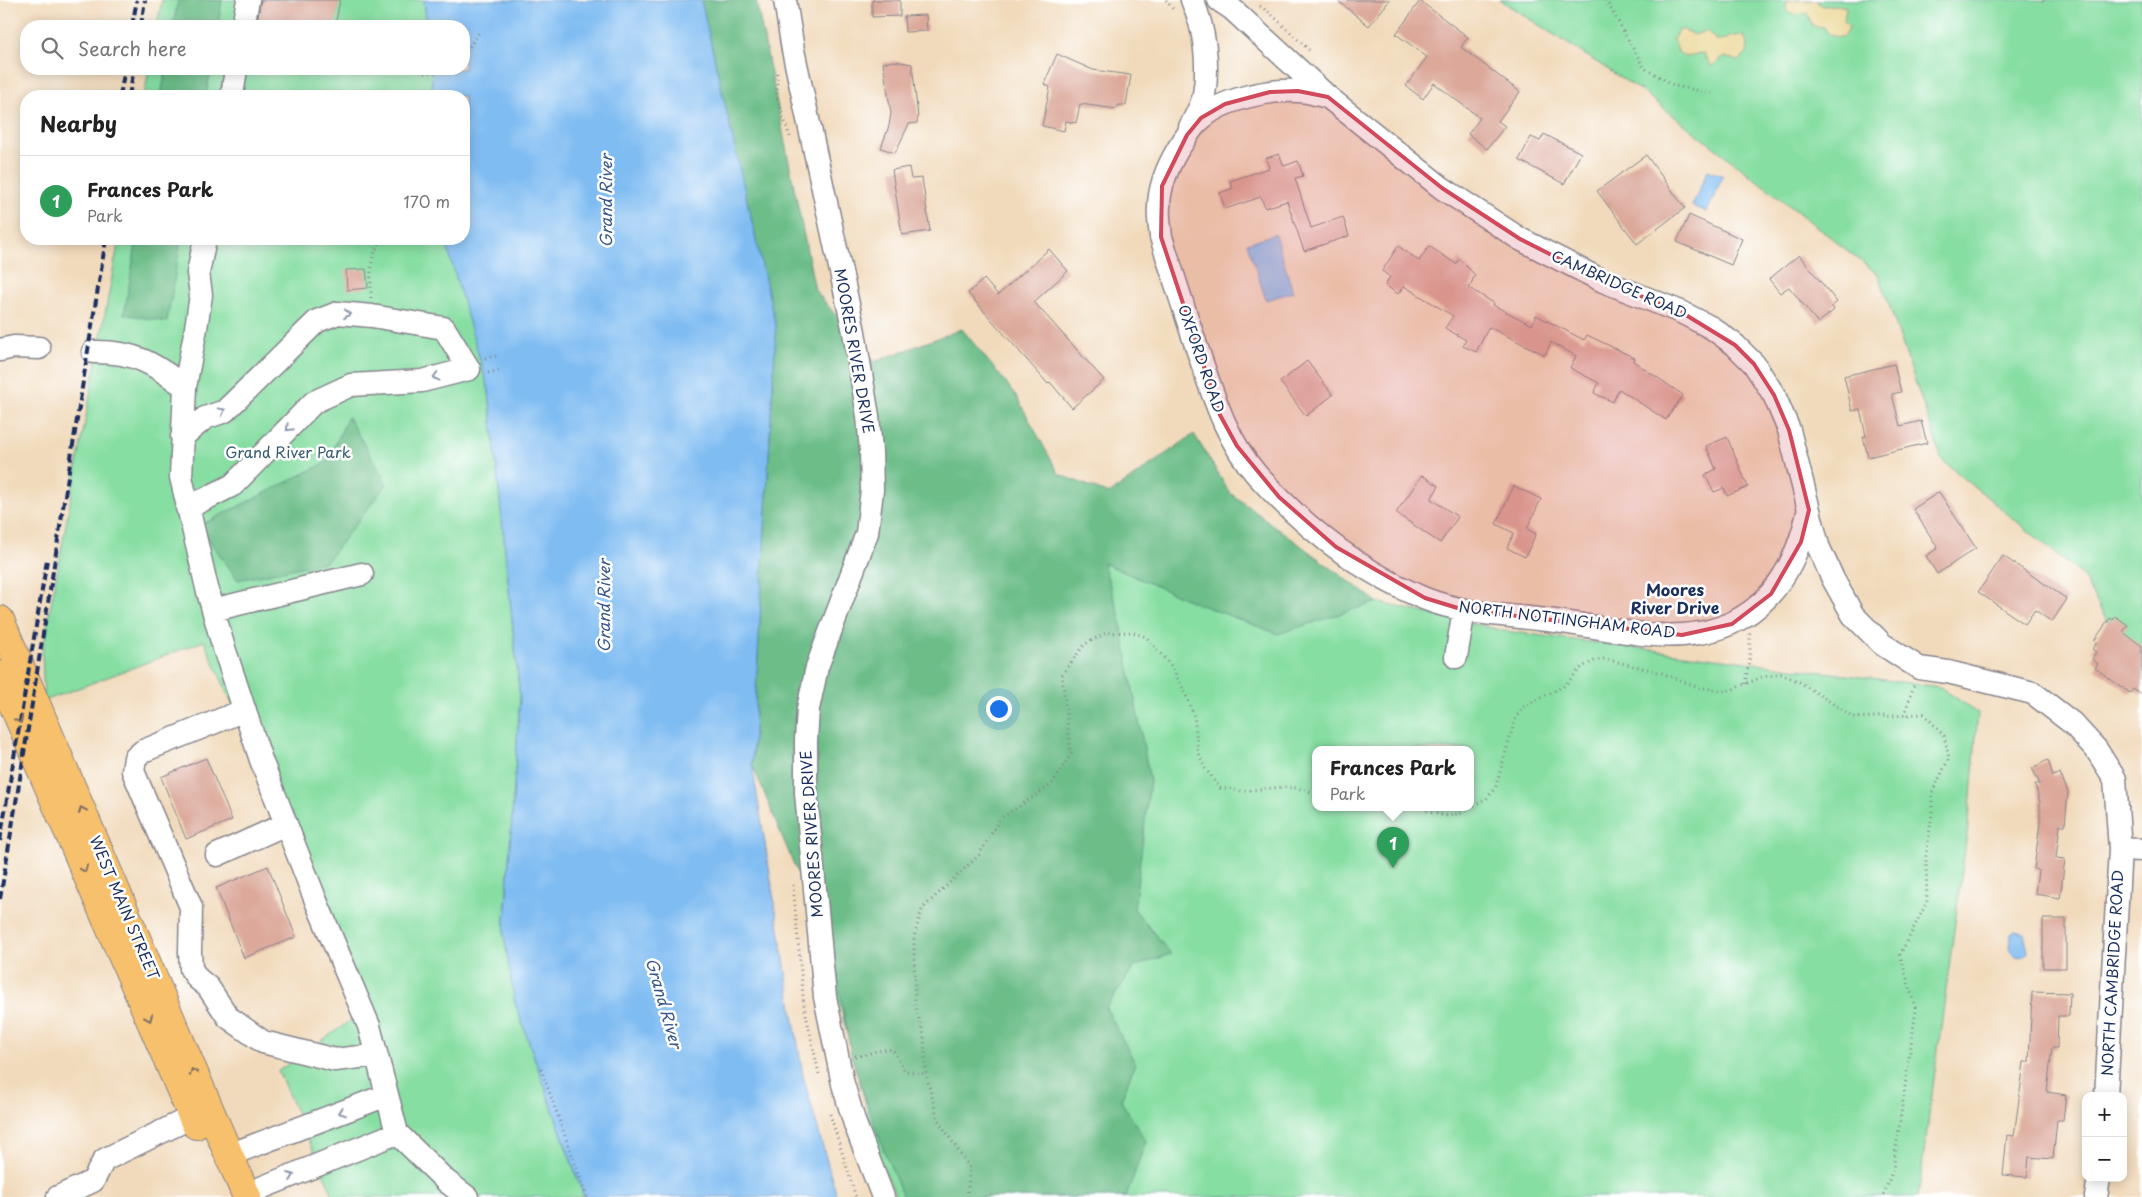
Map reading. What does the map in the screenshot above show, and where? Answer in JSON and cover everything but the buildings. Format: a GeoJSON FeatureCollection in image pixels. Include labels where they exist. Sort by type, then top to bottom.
{"type":"FeatureCollection","features":[{"type":"Feature","properties":{"kind":"main road","name":"WEST MAIN STREET"},"geometry":{"type":"LineString","coordinates":[[0,620],[201,1113],[229,1155],[240,1196]]}},
{"type":"Feature","properties":{"kind":"main road","name":"WEST MAIN STREET"},"geometry":{"type":"LineString","coordinates":[[0,675],[240,1196]]}},
{"type":"Feature","properties":{"kind":"street"},"geometry":{"type":"LineString","coordinates":[[245,20],[248,0]]}},
{"type":"Feature","properties":{"kind":"street","name":"MOORES RIVER DRIVE"},"geometry":{"type":"LineString","coordinates":[[785,0],[792,50],[854,332],[868,416],[871,452],[872,490],[867,533],[817,667],[808,709],[806,793],[825,997],[836,1053],[855,1124],[883,1197]]}},
{"type":"Feature","properties":{"kind":"street","name":"OXFORD ROAD"},"geometry":{"type":"LineString","coordinates":[[1192,0],[1202,31],[1206,58],[1204,97],[1187,135],[1171,161],[1162,186],[1159,206],[1161,237],[1220,415],[1236,446],[1256,473],[1306,523],[1336,546]]}},
{"type":"Feature","properties":{"kind":"street","name":"CAMBRIDGE ROAD"},"geometry":{"type":"LineString","coordinates":[[1219,0],[1231,8],[1328,97],[1442,188],[1520,239],[1603,281],[1682,312],[1712,328],[1735,345],[1754,364],[1774,395],[1789,430],[1808,510]]}},
{"type":"Feature","properties":{"kind":"street"},"geometry":{"type":"LineString","coordinates":[[233,90],[235,75]]}},
{"type":"Feature","properties":{"kind":"street","name":"OXFORD ROAD"},"geometry":{"type":"LineString","coordinates":[[1187,135],[1202,118],[1225,104],[1247,96],[1298,91],[1328,97]]}},
{"type":"Feature","properties":{"kind":"street"},"geometry":{"type":"LineString","coordinates":[[204,245],[198,273],[200,295],[196,328],[184,387],[181,477],[213,610],[245,710],[286,824],[316,901],[369,1026],[397,1133],[446,1181],[467,1197]]}},
{"type":"Feature","properties":{"kind":"street"},"geometry":{"type":"LineString","coordinates":[[182,437],[205,418],[225,411],[317,321],[338,313],[372,316],[444,328],[472,368],[422,381],[351,385],[314,402],[233,485],[187,508]]}},
{"type":"Feature","properties":{"kind":"street"},"geometry":{"type":"LineString","coordinates":[[0,350],[14,347],[39,348]]}},
{"type":"Feature","properties":{"kind":"street"},"geometry":{"type":"LineString","coordinates":[[93,352],[116,351],[134,356],[161,369],[184,387]]}},
{"type":"Feature","properties":{"kind":"street"},"geometry":{"type":"LineString","coordinates":[[1808,510],[1818,546],[1833,580],[1853,614],[1882,644],[1919,668],[1948,672],[2034,693],[2072,723],[2096,749],[2115,779],[2131,850]]}},
{"type":"Feature","properties":{"kind":"street","name":"NORTH NOTTINGHAM ROAD"},"geometry":{"type":"LineString","coordinates":[[1336,546],[1394,583],[1425,598],[1464,610],[1648,633],[1682,635],[1708,632],[1732,624],[1750,613],[1771,594],[1801,542],[1808,510]]}},
{"type":"Feature","properties":{"kind":"street"},"geometry":{"type":"LineString","coordinates":[[213,610],[362,574]]}},
{"type":"Feature","properties":{"kind":"street"},"geometry":{"type":"LineString","coordinates":[[1456,657],[1464,610]]}},
{"type":"Feature","properties":{"kind":"street"},"geometry":{"type":"LineString","coordinates":[[245,710],[143,751],[135,758],[133,771],[191,907],[191,969],[198,979],[208,987],[228,1017],[263,1042],[335,1060],[376,1055]]}},
{"type":"Feature","properties":{"kind":"street"},"geometry":{"type":"LineString","coordinates":[[217,855],[286,824]]}},
{"type":"Feature","properties":{"kind":"street","name":"NORTH CAMBRIDGE ROAD"},"geometry":{"type":"LineString","coordinates":[[2106,1092],[2131,850]]}},
{"type":"Feature","properties":{"kind":"street"},"geometry":{"type":"LineString","coordinates":[[229,1155],[387,1095]]}},
{"type":"Feature","properties":{"kind":"street"},"geometry":{"type":"LineString","coordinates":[[58,1197],[93,1181],[104,1160],[201,1113]]}},
{"type":"Feature","properties":{"kind":"street"},"geometry":{"type":"LineString","coordinates":[[240,1196],[397,1133]]}},
{"type":"Feature","properties":{"kind":"street"},"geometry":{"type":"LineString","coordinates":[[2096,1197],[2099,1182]]}},
{"type":"Feature","properties":{"kind":"path"},"geometry":{"type":"LineString","coordinates":[[1166,0],[1177,17]]}},
{"type":"Feature","properties":{"kind":"path"},"geometry":{"type":"LineString","coordinates":[[1606,0],[1644,68],[1675,86],[1715,94]]}},
{"type":"Feature","properties":{"kind":"path"},"geometry":{"type":"LineString","coordinates":[[470,46],[480,31]]}},
{"type":"Feature","properties":{"kind":"path"},"geometry":{"type":"LineString","coordinates":[[777,68],[777,98],[793,145]]}},
{"type":"Feature","properties":{"kind":"path"},"geometry":{"type":"LineString","coordinates":[[372,316],[370,262],[379,245]]}},
{"type":"Feature","properties":{"kind":"path"},"geometry":{"type":"LineString","coordinates":[[1744,684],[1750,656],[1750,613]]}},
{"type":"Feature","properties":{"kind":"path"},"geometry":{"type":"LineString","coordinates":[[967,1197],[970,1168],[938,1120],[926,1074],[924,1036],[915,1005],[913,975],[914,936],[922,909],[979,855],[1000,819],[1051,785],[1071,754],[1062,675],[1085,644],[1106,633],[1132,632],[1146,638],[1172,667],[1186,693],[1194,716],[1198,750],[1211,779],[1220,788],[1242,791],[1273,787],[1297,788],[1312,792]]}},
{"type":"Feature","properties":{"kind":"path"},"geometry":{"type":"LineString","coordinates":[[1474,806],[1487,798],[1495,789],[1511,731],[1516,717],[1523,707],[1564,686],[1582,667],[1596,660],[1613,660],[1659,672],[1698,687],[1715,690],[1731,690],[1762,677],[1781,674],[1798,680],[1855,718],[1924,714],[1944,736],[1949,758],[1932,793],[1932,814],[1926,856],[1927,902],[1900,955],[1916,1010],[1893,1169],[1883,1197]]}},
{"type":"Feature","properties":{"kind":"path"},"geometry":{"type":"LineString","coordinates":[[1904,715],[1919,668]]}},
{"type":"Feature","properties":{"kind":"path"},"geometry":{"type":"LineString","coordinates":[[1428,811],[1447,816],[1464,811]]}},
{"type":"Feature","properties":{"kind":"path"},"geometry":{"type":"LineString","coordinates":[[793,880],[804,1005],[815,1057],[836,1053],[857,1056],[868,1055],[883,1048],[893,1050],[905,1071],[926,1074]]}},
{"type":"Feature","properties":{"kind":"path"},"geometry":{"type":"LineString","coordinates":[[541,1069],[587,1197]]}},
{"type":"Feature","properties":{"kind":"highlighted area"},"geometry":{"type":"Polygon","coordinates":[[[1298,91],[1328,97],[1442,188],[1520,239],[1603,281],[1681,312],[1735,345],[1754,364],[1774,395],[1789,430],[1809,510],[1801,542],[1771,594],[1732,624],[1682,635],[1464,610],[1425,598],[1336,547],[1279,497],[1237,446],[1220,415],[1161,237],[1162,186],[1187,135],[1201,118],[1225,104],[1270,92],[1298,91]]]}},
{"type":"Feature","properties":{"kind":"green space"},"geometry":{"type":"Polygon","coordinates":[[[162,0],[424,0],[426,20],[158,20],[162,0]]]}},
{"type":"Feature","properties":{"kind":"green space"},"geometry":{"type":"Polygon","coordinates":[[[178,0],[222,0],[219,20],[174,20],[178,0]]]}},
{"type":"Feature","properties":{"kind":"green space"},"geometry":{"type":"Polygon","coordinates":[[[701,0],[756,0],[815,290],[874,362],[962,329],[1015,394],[1059,474],[1109,494],[1194,434],[1230,493],[1377,602],[1278,634],[1193,602],[1103,563],[1119,614],[1150,781],[1134,909],[1171,954],[1134,967],[1106,1008],[1135,1063],[1121,1101],[1146,1141],[1126,1197],[903,1197],[882,1146],[852,1059],[834,961],[752,764],[776,327],[701,0]]]}},
{"type":"Feature","properties":{"kind":"green space"},"geometry":{"type":"Polygon","coordinates":[[[1500,0],[2142,0],[2142,686],[2082,575],[1942,460],[1879,275],[1643,92],[1500,0]]]}},
{"type":"Feature","properties":{"kind":"green space"},"geometry":{"type":"Polygon","coordinates":[[[148,75],[431,75],[433,90],[145,90],[148,75]]]}},
{"type":"Feature","properties":{"kind":"green space"},"geometry":{"type":"Polygon","coordinates":[[[165,75],[210,75],[207,90],[162,90],[165,75]]]}},
{"type":"Feature","properties":{"kind":"green space","name":"Grand River Park"},"geometry":{"type":"Polygon","coordinates":[[[118,245],[448,245],[489,391],[520,698],[504,935],[515,1003],[584,1197],[334,1197],[278,1071],[370,1007],[204,641],[44,701],[42,653],[118,245]]]}},
{"type":"Feature","properties":{"kind":"green space"},"geometry":{"type":"Polygon","coordinates":[[[136,245],[180,245],[167,322],[124,314],[136,245]]]}},
{"type":"Feature","properties":{"kind":"green space"},"geometry":{"type":"Polygon","coordinates":[[[348,417],[387,484],[326,562],[238,580],[199,526],[327,462],[348,417]]]}},
{"type":"Feature","properties":{"kind":"green space"},"geometry":{"type":"Polygon","coordinates":[[[1006,525],[1305,586],[1505,631],[1940,687],[1978,713],[1969,819],[1918,1197],[896,1197],[880,1159],[836,991],[828,917],[1006,525]]]}},
{"type":"Feature","properties":{"kind":"sand"},"geometry":{"type":"Polygon","coordinates":[[[1788,0],[1818,0],[1818,3],[1823,6],[1838,5],[1846,7],[1844,21],[1849,27],[1843,37],[1832,35],[1824,27],[1813,26],[1807,13],[1791,14],[1788,12],[1786,5],[1788,0]]]}},
{"type":"Feature","properties":{"kind":"sand"},"geometry":{"type":"Polygon","coordinates":[[[1678,30],[1684,30],[1694,35],[1707,31],[1716,40],[1744,36],[1748,45],[1747,53],[1739,61],[1724,57],[1720,58],[1714,65],[1710,65],[1704,54],[1700,53],[1686,57],[1679,53],[1673,40],[1678,30]]]}},
{"type":"Feature","properties":{"kind":"water","name":"Grand River"},"geometry":{"type":"Polygon","coordinates":[[[424,0],[701,0],[776,327],[752,764],[803,1076],[837,1197],[584,1197],[515,1003],[504,935],[520,698],[489,391],[447,245],[470,245],[470,90],[433,90],[431,75],[470,75],[470,20],[426,20],[424,0]]]}},
{"type":"Feature","properties":{"kind":"water"},"geometry":{"type":"Polygon","coordinates":[[[1708,170],[1723,176],[1707,212],[1692,206],[1708,170]]]}},
{"type":"Feature","properties":{"kind":"water"},"geometry":{"type":"Polygon","coordinates":[[[1275,234],[1293,292],[1266,300],[1247,243],[1275,234]]]}},
{"type":"Feature","properties":{"kind":"water"},"geometry":{"type":"Polygon","coordinates":[[[2015,931],[2024,933],[2028,952],[2025,956],[2015,957],[2010,951],[2011,934],[2015,931]]]}},
{"type":"Feature","properties":{"kind":"railway"},"geometry":{"type":"LineString","coordinates":[[133,20],[137,0]]}},
{"type":"Feature","properties":{"kind":"railway"},"geometry":{"type":"LineString","coordinates":[[142,20],[145,0]]}},
{"type":"Feature","properties":{"kind":"railway"},"geometry":{"type":"LineString","coordinates":[[121,90],[124,75]]}},
{"type":"Feature","properties":{"kind":"railway"},"geometry":{"type":"LineString","coordinates":[[130,90],[133,75]]}},
{"type":"Feature","properties":{"kind":"railway"},"geometry":{"type":"LineString","coordinates":[[0,899],[105,245]]}},
{"type":"Feature","properties":{"kind":"railway"},"geometry":{"type":"LineString","coordinates":[[0,841],[47,560]]}},
{"type":"Feature","properties":{"kind":"place","name":"Frances Park"},"geometry":{"type":"Point","coordinates":[1393,868]}},
{"type":"Feature","properties":{"kind":"district","name":"Moores River Drive"},"geometry":{"type":"Point","coordinates":[1675,599]}}]}
